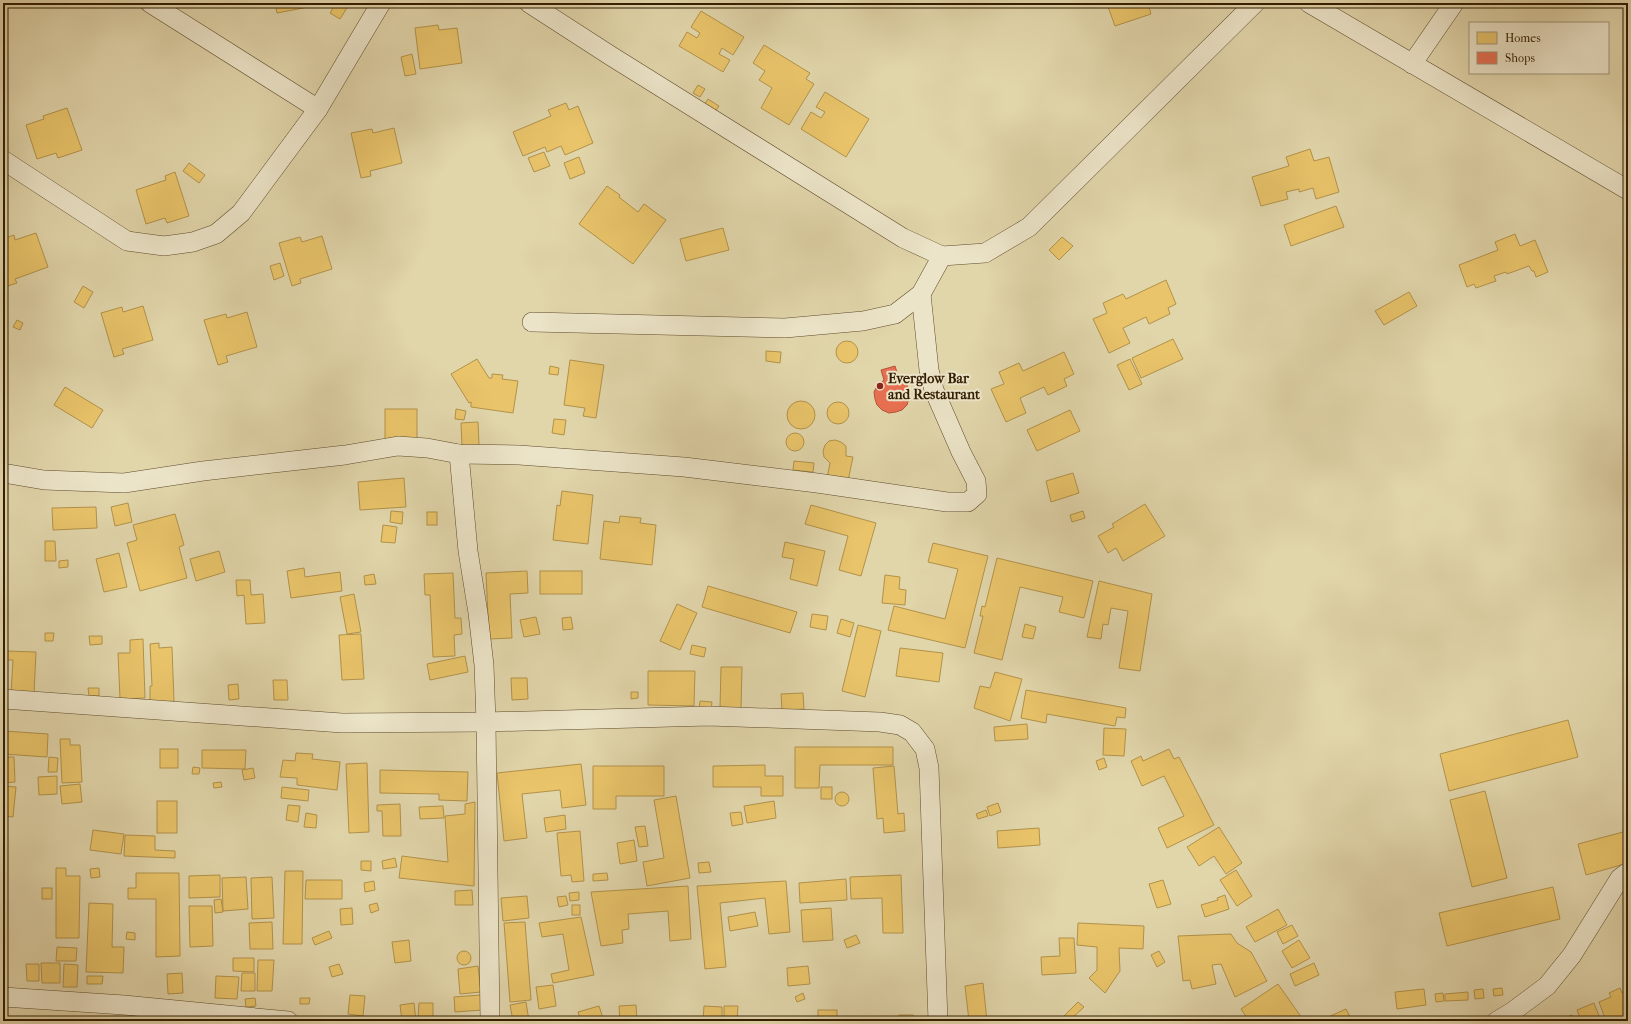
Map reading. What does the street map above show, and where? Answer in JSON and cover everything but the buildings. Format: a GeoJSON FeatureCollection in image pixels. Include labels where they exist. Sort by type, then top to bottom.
{"type":"FeatureCollection","features":[{"type":"Feature","properties":{"kind":"street"},"geometry":{"type":"LineString","coordinates":[[150,3],[318,110]]}},
{"type":"Feature","properties":{"kind":"street"},"geometry":{"type":"LineString","coordinates":[[3,160],[127,241],[164,246],[193,242],[216,234],[241,213],[318,110],[381,3]]}},
{"type":"Feature","properties":{"kind":"street"},"geometry":{"type":"LineString","coordinates":[[529,3],[611,56],[903,238],[942,256],[985,253],[1029,226],[1255,3]]}},
{"type":"Feature","properties":{"kind":"street"},"geometry":{"type":"LineString","coordinates":[[1309,3],[1628,190]]}},
{"type":"Feature","properties":{"kind":"street"},"geometry":{"type":"LineString","coordinates":[[1412,64],[1454,3]]}},
{"type":"Feature","properties":{"kind":"street"},"geometry":{"type":"LineString","coordinates":[[532,322],[785,328],[863,321],[895,314],[921,294],[942,256]]}},
{"type":"Feature","properties":{"kind":"street"},"geometry":{"type":"LineString","coordinates":[[3,473],[44,480],[124,484],[203,471],[346,455],[398,446],[427,448],[459,454],[520,455],[684,467],[817,483],[947,502],[968,502],[977,494],[976,481],[934,390],[929,370],[921,294]]}},
{"type":"Feature","properties":{"kind":"street"},"geometry":{"type":"LineString","coordinates":[[459,454],[468,551],[478,613],[484,665],[490,1021]]}},
{"type":"Feature","properties":{"kind":"street"},"geometry":{"type":"LineString","coordinates":[[3,699],[342,723],[486,722],[709,716],[880,722],[900,725],[912,732],[925,749],[929,768],[938,1021]]}},
{"type":"Feature","properties":{"kind":"street"},"geometry":{"type":"LineString","coordinates":[[1497,1021],[1512,1012],[1547,986],[1572,955],[1620,878],[1628,872]]}},
{"type":"Feature","properties":{"kind":"street"},"geometry":{"type":"LineString","coordinates":[[3,997],[124,1005],[246,1019],[288,1021]]}},
{"type":"Feature","properties":{"kind":"place","name":"Everglow Bar and Restaurant"},"geometry":{"type":"Point","coordinates":[880,386]}}]}
